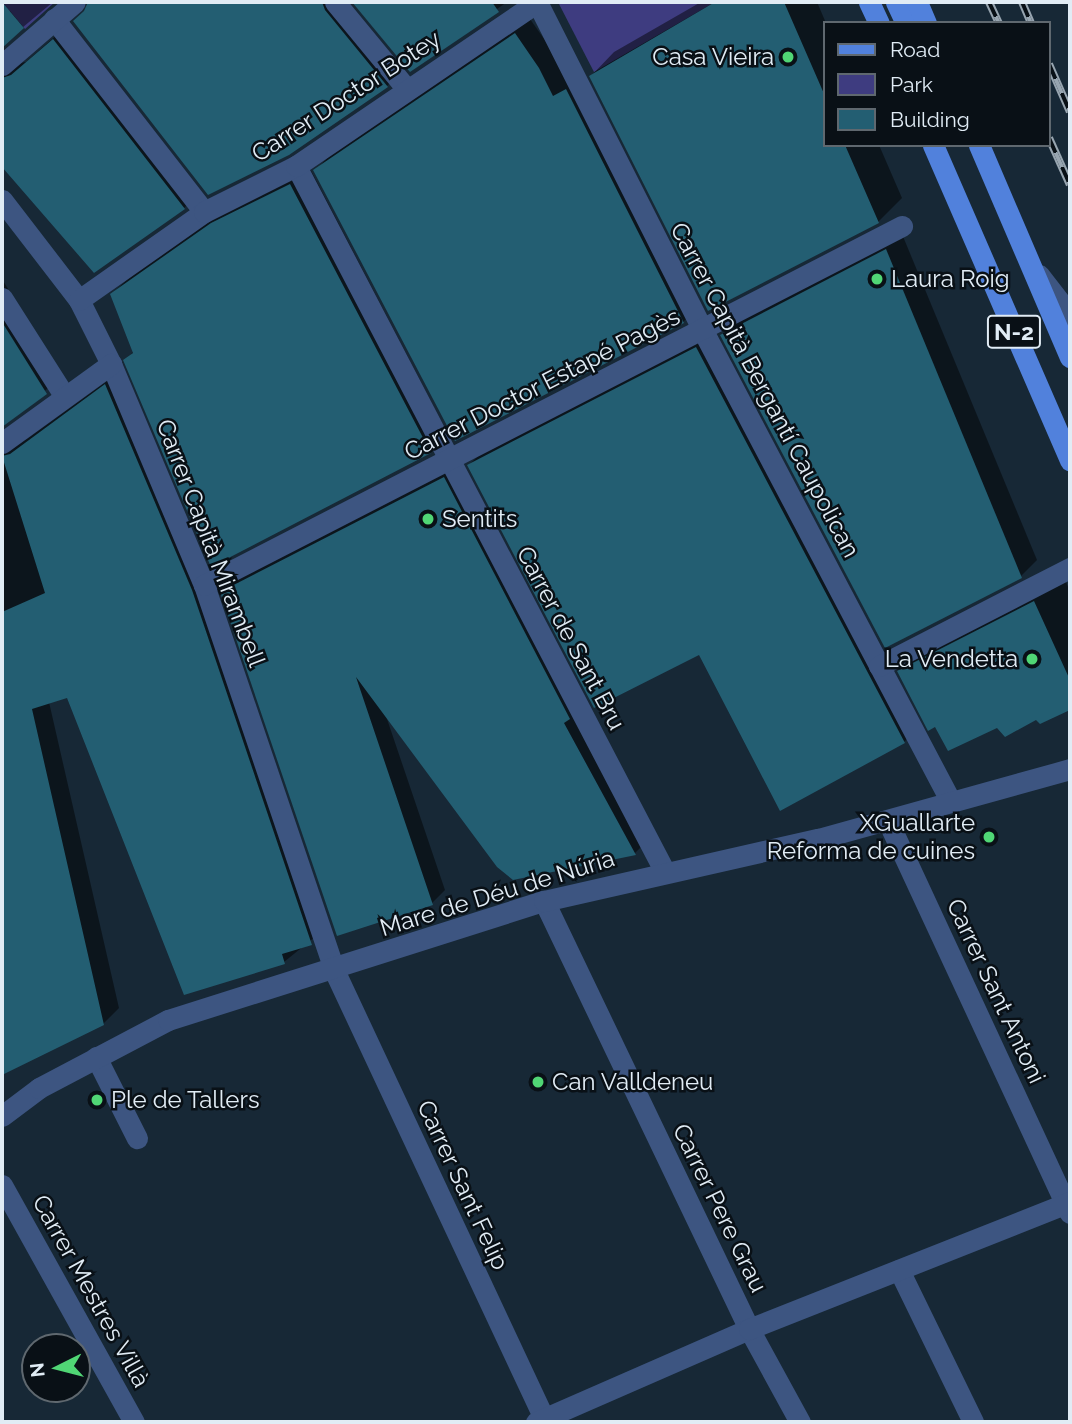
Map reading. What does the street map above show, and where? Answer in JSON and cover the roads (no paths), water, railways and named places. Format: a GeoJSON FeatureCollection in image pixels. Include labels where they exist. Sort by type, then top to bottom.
{"type":"FeatureCollection","features":[{"type":"Feature","properties":{"kind":"main road"},"geometry":{"type":"LineString","coordinates":[[869,2],[878,21]]}},
{"type":"Feature","properties":{"kind":"main road"},"geometry":{"type":"LineString","coordinates":[[897,2],[905,21]]}},
{"type":"Feature","properties":{"kind":"main road"},"geometry":{"type":"LineString","coordinates":[[917,2],[925,21]]}},
{"type":"Feature","properties":{"kind":"main road","name":"N-2"},"geometry":{"type":"LineString","coordinates":[[934,147],[1070,460]]}},
{"type":"Feature","properties":{"kind":"main road","name":"N-2"},"geometry":{"type":"LineString","coordinates":[[980,147],[1070,357]]}},
{"type":"Feature","properties":{"kind":"street"},"geometry":{"type":"LineString","coordinates":[[2,65],[75,2]]}},
{"type":"Feature","properties":{"kind":"street"},"geometry":{"type":"LineString","coordinates":[[335,2],[406,88]]}},
{"type":"Feature","properties":{"kind":"street","name":"Carrer Doctor Botey"},"geometry":{"type":"LineString","coordinates":[[79,300],[204,212],[296,166],[406,88],[537,2]]}},
{"type":"Feature","properties":{"kind":"street","name":"Carrer Capità Bergantí Caupolican"},"geometry":{"type":"LineString","coordinates":[[537,2],[704,331],[950,800]]}},
{"type":"Feature","properties":{"kind":"street"},"geometry":{"type":"LineString","coordinates":[[54,19],[204,212]]}},
{"type":"Feature","properties":{"kind":"street","name":"Carrer de Sant Bru"},"geometry":{"type":"LineString","coordinates":[[296,166],[665,872]]}},
{"type":"Feature","properties":{"kind":"street","name":"Carrer Capità Mirambell"},"geometry":{"type":"LineString","coordinates":[[2,200],[79,300],[111,364],[204,585],[334,970]]}},
{"type":"Feature","properties":{"kind":"street","name":"Carrer Doctor Estapé Pagès"},"geometry":{"type":"LineString","coordinates":[[204,585],[704,331],[902,226]]}},
{"type":"Feature","properties":{"kind":"street"},"geometry":{"type":"LineString","coordinates":[[1030,264],[1070,315]]}},
{"type":"Feature","properties":{"kind":"street"},"geometry":{"type":"LineString","coordinates":[[2,298],[65,397]]}},
{"type":"Feature","properties":{"kind":"street"},"geometry":{"type":"LineString","coordinates":[[2,443],[111,364]]}},
{"type":"Feature","properties":{"kind":"street"},"geometry":{"type":"LineString","coordinates":[[879,666],[1070,568]]}},
{"type":"Feature","properties":{"kind":"street","name":"Mare de Déu de Núria"},"geometry":{"type":"LineString","coordinates":[[2,1116],[39,1088],[168,1020],[334,970],[544,901],[818,839],[950,800],[1070,769]]}},
{"type":"Feature","properties":{"kind":"street","name":"Carrer Sant Antoni"},"geometry":{"type":"LineString","coordinates":[[892,830],[1069,1206]]}},
{"type":"Feature","properties":{"kind":"street","name":"Carrer Pere Grau"},"geometry":{"type":"LineString","coordinates":[[544,901],[749,1329],[800,1422]]}},
{"type":"Feature","properties":{"kind":"street","name":"Carrer Sant Felip"},"geometry":{"type":"LineString","coordinates":[[334,970],[542,1421]]}},
{"type":"Feature","properties":{"kind":"street"},"geometry":{"type":"LineString","coordinates":[[96,1058],[137,1138]]}},
{"type":"Feature","properties":{"kind":"street","name":"Carrer Mestres Villà"},"geometry":{"type":"LineString","coordinates":[[2,1185],[134,1422]]}},
{"type":"Feature","properties":{"kind":"street"},"geometry":{"type":"LineString","coordinates":[[542,1421],[749,1329],[1069,1206]]}},
{"type":"Feature","properties":{"kind":"street"},"geometry":{"type":"LineString","coordinates":[[899,1270],[973,1422]]}},
{"type":"Feature","properties":{"kind":"railway"},"geometry":{"type":"LineString","coordinates":[[989,2],[998,21]]}},
{"type":"Feature","properties":{"kind":"railway"},"geometry":{"type":"LineString","coordinates":[[1022,2],[1030,21]]}},
{"type":"Feature","properties":{"kind":"railway"},"geometry":{"type":"LineString","coordinates":[[1051,69],[1070,112]]}},
{"type":"Feature","properties":{"kind":"railway"},"geometry":{"type":"LineString","coordinates":[[1051,142],[1070,185]]}},
{"type":"Feature","properties":{"kind":"place","name":"Casa Vieira"},"geometry":{"type":"Point","coordinates":[788,57]}},
{"type":"Feature","properties":{"kind":"place","name":"Laura Roig"},"geometry":{"type":"Point","coordinates":[877,279]}},
{"type":"Feature","properties":{"kind":"place","name":"Sentits"},"geometry":{"type":"Point","coordinates":[428,519]}},
{"type":"Feature","properties":{"kind":"place","name":"La Vendetta"},"geometry":{"type":"Point","coordinates":[1032,659]}},
{"type":"Feature","properties":{"kind":"place","name":"XGuallarte Reforma de cuines"},"geometry":{"type":"Point","coordinates":[989,837]}},
{"type":"Feature","properties":{"kind":"place","name":"Can Valldeneu"},"geometry":{"type":"Point","coordinates":[538,1082]}},
{"type":"Feature","properties":{"kind":"place","name":"Ple de Tallers"},"geometry":{"type":"Point","coordinates":[97,1100]}}]}
